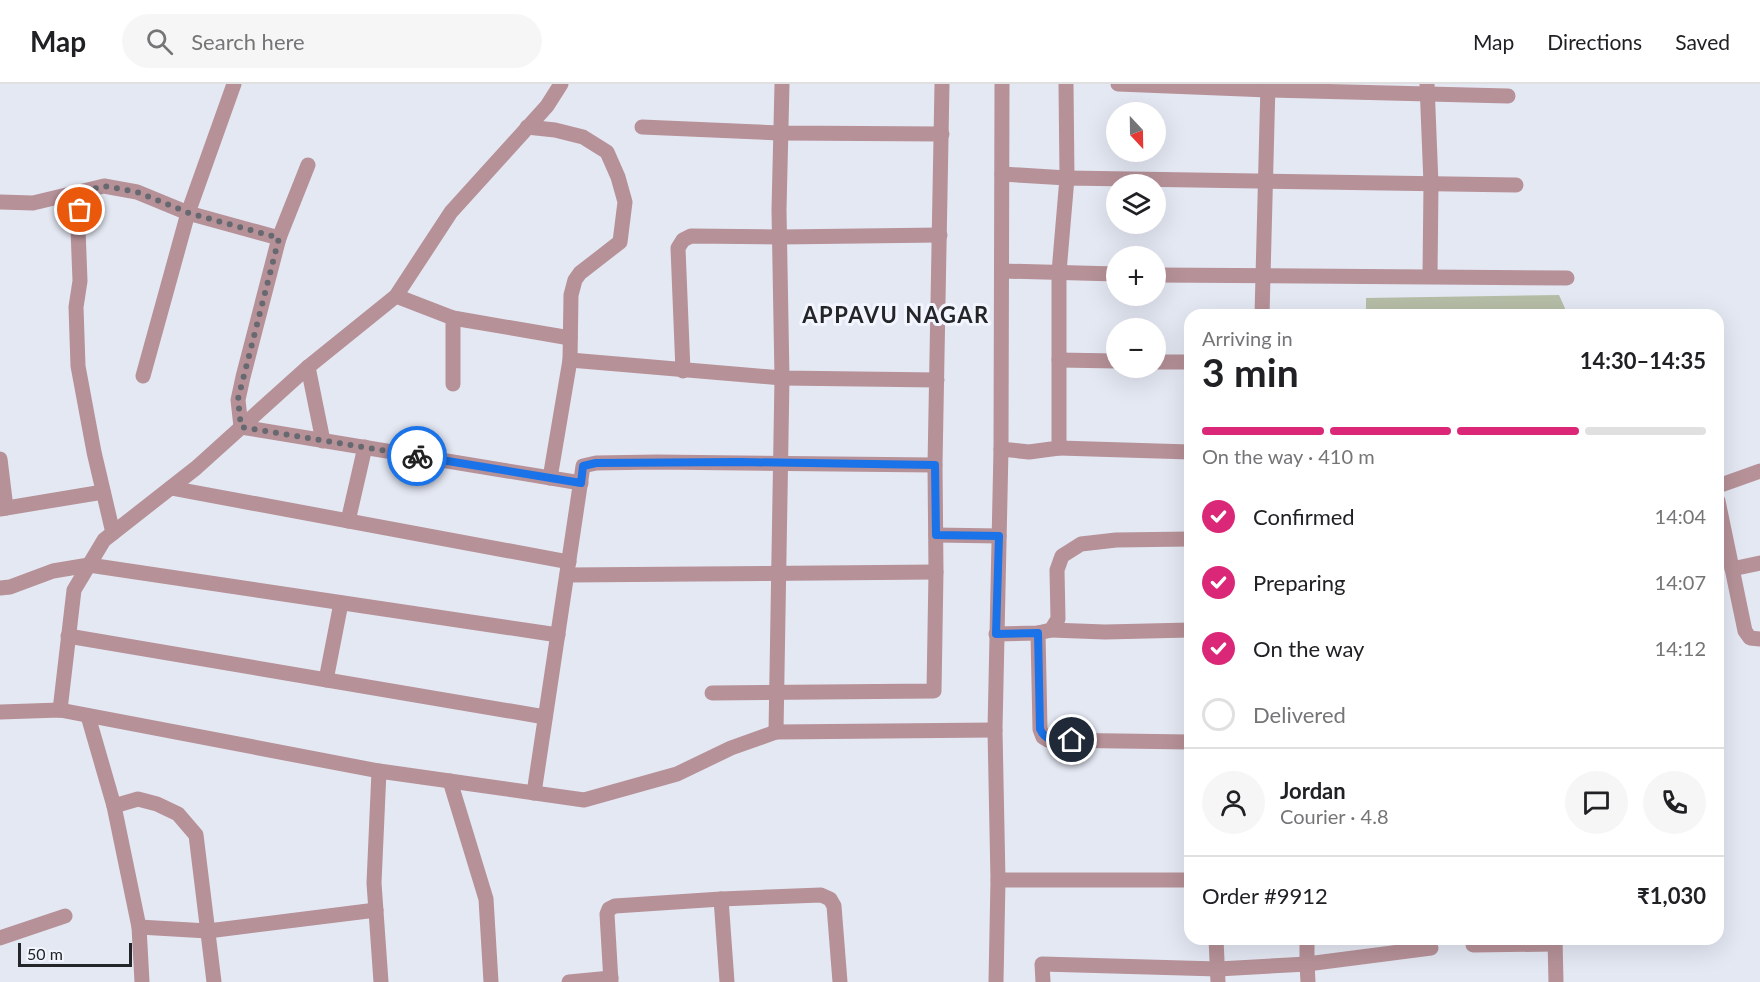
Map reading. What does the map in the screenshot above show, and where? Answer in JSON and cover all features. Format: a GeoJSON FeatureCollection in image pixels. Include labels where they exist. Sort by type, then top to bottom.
{"type":"FeatureCollection","features":[{"type":"Feature","properties":{"kind":"street"},"geometry":{"type":"LineString","coordinates":[[143,376],[189,213],[234,84]]}},
{"type":"Feature","properties":{"kind":"street"},"geometry":{"type":"LineString","coordinates":[[60,710],[74,590],[104,540],[171,488],[308,367],[396,296],[451,212],[547,106],[561,84]]}},
{"type":"Feature","properties":{"kind":"street"},"geometry":{"type":"LineString","coordinates":[[776,732],[782,378],[780,133],[783,84]]}},
{"type":"Feature","properties":{"kind":"street"},"geometry":{"type":"LineString","coordinates":[[712,693],[934,691],[935,465],[942,84]]}},
{"type":"Feature","properties":{"kind":"street"},"geometry":{"type":"LineString","coordinates":[[996,982],[998,880],[995,730],[1001,449],[1002,84]]}},
{"type":"Feature","properties":{"kind":"street"},"geometry":{"type":"LineString","coordinates":[[1059,448],[1059,272],[1066,178],[1066,84]]}},
{"type":"Feature","properties":{"kind":"street"},"geometry":{"type":"LineString","coordinates":[[1118,84],[1427,89],[1509,96]]}},
{"type":"Feature","properties":{"kind":"street"},"geometry":{"type":"LineString","coordinates":[[1262,309],[1268,87]]}},
{"type":"Feature","properties":{"kind":"street"},"geometry":{"type":"LineString","coordinates":[[1427,89],[1431,184],[1430,276]]}},
{"type":"Feature","properties":{"kind":"street"},"geometry":{"type":"LineString","coordinates":[[527,127],[555,130],[583,137],[607,152],[618,177],[625,202],[620,242],[580,273],[575,280],[571,295],[570,360],[550,478]]}},
{"type":"Feature","properties":{"kind":"street"},"geometry":{"type":"LineString","coordinates":[[642,127],[780,133],[942,134]]}},
{"type":"Feature","properties":{"kind":"street"},"geometry":{"type":"LineString","coordinates":[[241,427],[238,399],[279,238],[308,165]]}},
{"type":"Feature","properties":{"kind":"street"},"geometry":{"type":"LineString","coordinates":[[1002,174],[1066,178],[1516,185]]}},
{"type":"Feature","properties":{"kind":"street"},"geometry":{"type":"LineString","coordinates":[[0,202],[33,202],[104,186],[137,192],[189,213],[279,238]]}},
{"type":"Feature","properties":{"kind":"street"},"geometry":{"type":"LineString","coordinates":[[82,192],[78,229],[80,281],[75,308],[78,366],[94,452],[113,533]]}},
{"type":"Feature","properties":{"kind":"street"},"geometry":{"type":"LineString","coordinates":[[683,371],[678,248],[682,240],[691,236],[940,235]]}},
{"type":"Feature","properties":{"kind":"street"},"geometry":{"type":"LineString","coordinates":[[1002,271],[1106,274]]}},
{"type":"Feature","properties":{"kind":"street"},"geometry":{"type":"LineString","coordinates":[[1166,275],[1567,278]]}},
{"type":"Feature","properties":{"kind":"street"},"geometry":{"type":"LineString","coordinates":[[396,296],[453,318],[570,338]]}},
{"type":"Feature","properties":{"kind":"street"},"geometry":{"type":"LineString","coordinates":[[453,318],[453,384]]}},
{"type":"Feature","properties":{"kind":"street"},"geometry":{"type":"LineString","coordinates":[[570,360],[782,378],[937,380]]}},
{"type":"Feature","properties":{"kind":"street"},"geometry":{"type":"LineString","coordinates":[[1059,360],[1106,361]]}},
{"type":"Feature","properties":{"kind":"street"},"geometry":{"type":"LineString","coordinates":[[1166,362],[1184,362]]}},
{"type":"Feature","properties":{"kind":"street"},"geometry":{"type":"LineString","coordinates":[[308,367],[323,441]]}},
{"type":"Feature","properties":{"kind":"street"},"geometry":{"type":"LineString","coordinates":[[241,427],[581,483]]}},
{"type":"Feature","properties":{"kind":"street"},"geometry":{"type":"LineString","coordinates":[[348,521],[365,447]]}},
{"type":"Feature","properties":{"kind":"street"},"geometry":{"type":"LineString","coordinates":[[1001,449],[1029,452],[1059,448],[1184,452]]}},
{"type":"Feature","properties":{"kind":"street"},"geometry":{"type":"LineString","coordinates":[[0,459],[3,508],[104,492]]}},
{"type":"Feature","properties":{"kind":"street"},"geometry":{"type":"LineString","coordinates":[[534,793],[583,466],[596,463],[935,465]]}},
{"type":"Feature","properties":{"kind":"street"},"geometry":{"type":"LineString","coordinates":[[1724,484],[1760,471]]}},
{"type":"Feature","properties":{"kind":"street"},"geometry":{"type":"LineString","coordinates":[[171,488],[348,521],[568,568],[778,573],[936,572]]}},
{"type":"Feature","properties":{"kind":"street"},"geometry":{"type":"LineString","coordinates":[[1724,530],[1745,631],[1750,638],[1760,639]]}},
{"type":"Feature","properties":{"kind":"street"},"geometry":{"type":"LineString","coordinates":[[936,535],[999,536]]}},
{"type":"Feature","properties":{"kind":"street"},"geometry":{"type":"LineString","coordinates":[[1184,539],[1116,540],[1082,544],[1062,555],[1057,570],[1058,619],[1044,631],[1040,729],[1043,737],[1048,740],[1184,742]]}},
{"type":"Feature","properties":{"kind":"street"},"geometry":{"type":"LineString","coordinates":[[1732,569],[1760,563]]}},
{"type":"Feature","properties":{"kind":"street"},"geometry":{"type":"LineString","coordinates":[[0,588],[10,587],[53,571],[89,565],[558,635]]}},
{"type":"Feature","properties":{"kind":"street"},"geometry":{"type":"LineString","coordinates":[[326,680],[340,603]]}},
{"type":"Feature","properties":{"kind":"street"},"geometry":{"type":"LineString","coordinates":[[996,634],[1044,631],[1184,630]]}},
{"type":"Feature","properties":{"kind":"street"},"geometry":{"type":"LineString","coordinates":[[68,636],[545,717]]}},
{"type":"Feature","properties":{"kind":"street"},"geometry":{"type":"LineString","coordinates":[[0,712],[60,710],[379,771],[584,800],[677,774],[731,748],[776,732],[995,730]]}},
{"type":"Feature","properties":{"kind":"street"},"geometry":{"type":"LineString","coordinates":[[88,716],[114,806],[139,927],[142,982]]}},
{"type":"Feature","properties":{"kind":"street"},"geometry":{"type":"LineString","coordinates":[[379,771],[374,883],[381,982]]}},
{"type":"Feature","properties":{"kind":"street"},"geometry":{"type":"LineString","coordinates":[[450,781],[486,899],[491,982]]}},
{"type":"Feature","properties":{"kind":"street"},"geometry":{"type":"LineString","coordinates":[[114,806],[138,799],[157,804],[178,814],[195,835],[214,982]]}},
{"type":"Feature","properties":{"kind":"street"},"geometry":{"type":"LineString","coordinates":[[998,880],[1184,880]]}},
{"type":"Feature","properties":{"kind":"street"},"geometry":{"type":"LineString","coordinates":[[569,982],[611,980],[607,914],[609,909],[615,906],[821,895],[830,898],[834,906],[840,982]]}},
{"type":"Feature","properties":{"kind":"street"},"geometry":{"type":"LineString","coordinates":[[721,899],[727,982]]}},
{"type":"Feature","properties":{"kind":"street"},"geometry":{"type":"LineString","coordinates":[[139,927],[208,931],[376,910]]}},
{"type":"Feature","properties":{"kind":"street"},"geometry":{"type":"LineString","coordinates":[[0,938],[64,916]]}},
{"type":"Feature","properties":{"kind":"street"},"geometry":{"type":"LineString","coordinates":[[1216,945],[1218,975]]}},
{"type":"Feature","properties":{"kind":"street"},"geometry":{"type":"LineString","coordinates":[[1307,945],[1308,982]]}},
{"type":"Feature","properties":{"kind":"street"},"geometry":{"type":"LineString","coordinates":[[1555,945],[1556,982]]}},
{"type":"Feature","properties":{"kind":"street"},"geometry":{"type":"LineString","coordinates":[[1043,982],[1042,964],[1218,975],[1431,948]]}},
{"type":"Feature","properties":{"kind":"green space"},"geometry":{"type":"Polygon","coordinates":[[[1559,295],[1565,309],[1366,309],[1366,298],[1559,295]]]}},
{"type":"Feature","properties":{"kind":"way so far"},"geometry":{"type":"LineString","coordinates":[[80,210],[82,192],[104,186],[137,192],[189,213],[279,238],[238,399],[241,427],[417,456]]}},
{"type":"Feature","properties":{"kind":"district","name":"APPAVU NAGAR"},"geometry":{"type":"Point","coordinates":[896,315]}},
{"type":"Feature","properties":{"kind":"route"},"geometry":{"type":"LineString","coordinates":[[417,456],[581,483],[583,466],[596,463],[739,462],[935,465],[936,535],[999,536],[996,634],[1038,633],[1040,729],[1043,737],[1048,740],[1072,740]]}}]}
